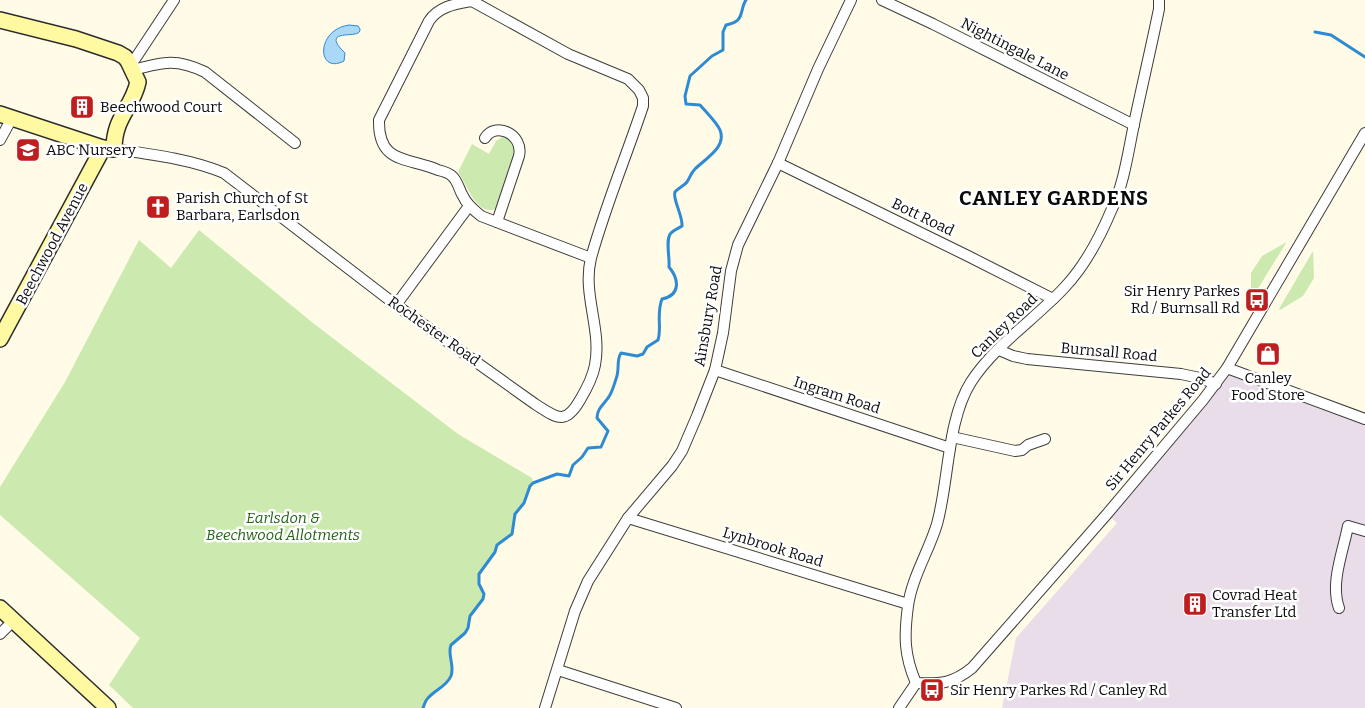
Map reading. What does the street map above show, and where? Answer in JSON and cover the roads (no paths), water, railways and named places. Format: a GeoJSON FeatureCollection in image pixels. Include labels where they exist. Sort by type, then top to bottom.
{"type":"FeatureCollection","features":[{"type":"Feature","properties":{"kind":"street"},"geometry":{"type":"LineString","coordinates":[[132,68],[174,0]]}},
{"type":"Feature","properties":{"kind":"street","name":"Ainsbury Road"},"geometry":{"type":"LineString","coordinates":[[546,708],[575,611],[588,580],[628,518],[672,466],[682,451],[698,416],[715,370],[723,333],[734,257],[738,245],[778,163],[818,69],[851,0]]}},
{"type":"Feature","properties":{"kind":"street","name":"Nightingale Lane"},"geometry":{"type":"LineString","coordinates":[[882,0],[1134,125]]}},
{"type":"Feature","properties":{"kind":"street","name":"Canley Road"},"geometry":{"type":"LineString","coordinates":[[916,683],[908,665],[906,652],[908,604],[942,504],[952,437],[961,404],[970,383],[982,366],[1066,286],[1091,250],[1112,210],[1126,167],[1159,10],[1159,0]]}},
{"type":"Feature","properties":{"kind":"street","name":"Rochester Road"},"geometry":{"type":"LineString","coordinates":[[6,116],[109,149],[190,163],[224,173],[396,305],[535,404],[551,414],[568,417],[574,411],[582,396],[595,365],[596,347],[589,282],[591,258],[643,106],[643,98],[639,90],[628,79],[568,54],[472,1],[442,8],[434,13],[382,112],[379,120],[380,135],[384,148],[396,158],[451,175],[469,206]]}},
{"type":"Feature","properties":{"kind":"street"},"geometry":{"type":"LineString","coordinates":[[5,22],[132,68],[167,62],[190,64],[205,72],[295,143]]}},
{"type":"Feature","properties":{"kind":"street","name":"Beechwood Avenue"},"geometry":{"type":"LineString","coordinates":[[0,339],[109,149],[119,121],[138,82],[132,68]]}},
{"type":"Feature","properties":{"kind":"street"},"geometry":{"type":"LineString","coordinates":[[0,140],[6,116]]}},
{"type":"Feature","properties":{"kind":"street"},"geometry":{"type":"LineString","coordinates":[[485,138],[493,130],[502,131],[514,137],[520,145],[520,156],[497,222]]}},
{"type":"Feature","properties":{"kind":"street","name":"Sir Henry Parkes Road"},"geometry":{"type":"LineString","coordinates":[[916,683],[944,684],[960,678],[972,668],[1107,514],[1216,384],[1365,133]]}},
{"type":"Feature","properties":{"kind":"street","name":"Bott Road"},"geometry":{"type":"LineString","coordinates":[[778,163],[1053,299]]}},
{"type":"Feature","properties":{"kind":"street"},"geometry":{"type":"LineString","coordinates":[[396,305],[469,206],[481,216],[591,258]]}},
{"type":"Feature","properties":{"kind":"street","name":"Burnsall Road"},"geometry":{"type":"LineString","coordinates":[[999,350],[1027,359],[1181,374],[1216,384]]}},
{"type":"Feature","properties":{"kind":"street"},"geometry":{"type":"LineString","coordinates":[[1227,368],[1319,400],[1365,419]]}},
{"type":"Feature","properties":{"kind":"street","name":"Ingram Road"},"geometry":{"type":"LineString","coordinates":[[715,370],[950,448]]}},
{"type":"Feature","properties":{"kind":"street"},"geometry":{"type":"LineString","coordinates":[[952,437],[1015,451],[1022,450],[1028,445],[1046,439]]}},
{"type":"Feature","properties":{"kind":"street","name":"Lynbrook Road"},"geometry":{"type":"LineString","coordinates":[[628,518],[908,604]]}},
{"type":"Feature","properties":{"kind":"street"},"geometry":{"type":"LineString","coordinates":[[1340,608],[1336,598],[1336,584],[1348,526],[1365,530]]}},
{"type":"Feature","properties":{"kind":"street"},"geometry":{"type":"LineString","coordinates":[[0,608],[108,708]]}},
{"type":"Feature","properties":{"kind":"street"},"geometry":{"type":"LineString","coordinates":[[0,634],[13,621]]}},
{"type":"Feature","properties":{"kind":"street"},"geometry":{"type":"LineString","coordinates":[[558,670],[676,708]]}},
{"type":"Feature","properties":{"kind":"street"},"geometry":{"type":"LineString","coordinates":[[899,708],[916,683]]}},
{"type":"Feature","properties":{"kind":"water"},"geometry":{"type":"Polygon","coordinates":[[[349,25],[358,26],[360,30],[359,33],[337,38],[338,46],[345,53],[344,61],[335,64],[329,62],[325,57],[325,42],[338,29],[349,25]]]}},
{"type":"Feature","properties":{"kind":"waterway"},"geometry":{"type":"LineString","coordinates":[[423,708],[428,698],[446,683],[451,676],[451,645],[465,633],[470,616],[483,599],[484,594],[479,584],[479,574],[495,552],[497,545],[512,534],[515,514],[524,503],[530,486],[533,483],[557,474],[569,476],[573,465],[588,448],[601,447],[608,431],[597,418],[597,415],[613,389],[621,353],[637,356],[643,354],[647,347],[658,340],[660,305],[662,299],[673,294],[676,286],[675,276],[669,267],[668,244],[671,233],[682,226],[674,195],[687,182],[695,169],[718,147],[721,136],[716,124],[700,105],[686,104],[685,96],[690,76],[712,56],[723,50],[723,32],[726,25],[738,20],[746,0]]}},
{"type":"Feature","properties":{"kind":"waterway"},"geometry":{"type":"LineString","coordinates":[[1315,32],[1331,35],[1365,57]]}},
{"type":"Feature","properties":{"kind":"place","name":"Beechwood Court"},"geometry":{"type":"Point","coordinates":[82,107]}},
{"type":"Feature","properties":{"kind":"place","name":"ABC Nursery"},"geometry":{"type":"Point","coordinates":[28,150]}},
{"type":"Feature","properties":{"kind":"place","name":"Parish Church of St Barbara, Earlsdon"},"geometry":{"type":"Point","coordinates":[158,207]}},
{"type":"Feature","properties":{"kind":"place","name":"Sir Henry Parkes Rd / Burnsall Rd"},"geometry":{"type":"Point","coordinates":[1257,300]}},
{"type":"Feature","properties":{"kind":"place","name":"Canley Food Store"},"geometry":{"type":"Point","coordinates":[1268,354]}},
{"type":"Feature","properties":{"kind":"place","name":"Covrad Heat Transfer Ltd"},"geometry":{"type":"Point","coordinates":[1195,604]}},
{"type":"Feature","properties":{"kind":"place","name":"Sir Henry Parkes Rd / Canley Rd"},"geometry":{"type":"Point","coordinates":[932,690]}},
{"type":"Feature","properties":{"kind":"district","name":"CANLEY GARDENS"},"geometry":{"type":"Point","coordinates":[1054,198]}},
{"type":"Feature","properties":{"kind":"park label","name":"Earlsdon & Beechwood Allotments"},"geometry":{"type":"Point","coordinates":[283,526]}}]}
